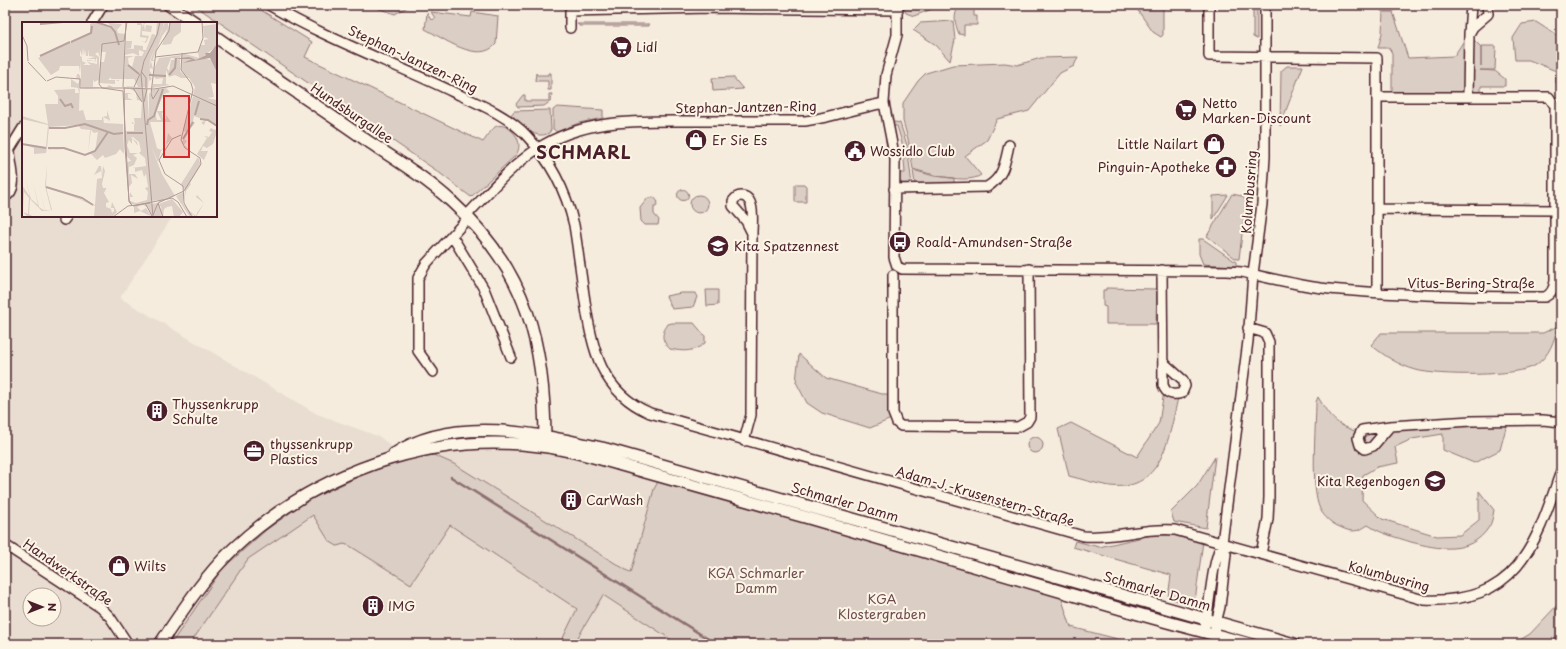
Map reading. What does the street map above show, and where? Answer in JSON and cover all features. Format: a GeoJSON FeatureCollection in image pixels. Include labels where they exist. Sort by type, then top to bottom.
{"type":"FeatureCollection","features":[{"type":"Feature","properties":{"kind":"street"},"geometry":{"type":"LineString","coordinates":[[93,22],[103,5]]}},
{"type":"Feature","properties":{"kind":"street"},"geometry":{"type":"LineString","coordinates":[[169,5],[194,22]]}},
{"type":"Feature","properties":{"kind":"street","name":"Stephan-Jantzen-Ring"},"geometry":{"type":"LineString","coordinates":[[269,5],[490,110],[517,127],[537,149]]}},
{"type":"Feature","properties":{"kind":"street"},"geometry":{"type":"LineString","coordinates":[[1209,5],[1209,56],[1377,58],[1377,292]]}},
{"type":"Feature","properties":{"kind":"street","name":"Kolumbusring"},"geometry":{"type":"LineString","coordinates":[[1209,634],[1212,621],[1220,607],[1226,554],[1222,543],[1262,204],[1265,157],[1265,5]]}},
{"type":"Feature","properties":{"kind":"street"},"geometry":{"type":"LineString","coordinates":[[1468,97],[1471,5]]}},
{"type":"Feature","properties":{"kind":"street"},"geometry":{"type":"LineString","coordinates":[[1469,34],[1473,27],[1488,14],[1487,5]]}},
{"type":"Feature","properties":{"kind":"street"},"geometry":{"type":"LineString","coordinates":[[570,28],[570,8],[898,7],[897,36],[886,75],[884,102],[895,159],[894,257],[897,266],[906,269],[1162,270],[1226,271],[1253,274]]}},
{"type":"Feature","properties":{"kind":"street","name":"Hundsburgallee"},"geometry":{"type":"LineString","coordinates":[[217,38],[410,170],[452,202],[491,244],[516,284],[531,321],[541,367],[545,446]]}},
{"type":"Feature","properties":{"kind":"street","name":"Vitus-Bering-Straße"},"geometry":{"type":"LineString","coordinates":[[1253,274],[1340,290],[1377,292],[1394,296],[1545,297],[1549,295],[1554,287],[1554,102],[1549,97],[1377,97]]}},
{"type":"Feature","properties":{"kind":"street","name":"Stephan-Jantzen-Ring"},"geometry":{"type":"LineString","coordinates":[[467,217],[501,177],[537,149],[580,129],[606,123],[636,121],[805,121],[821,119],[856,108],[884,102]]}},
{"type":"Feature","properties":{"kind":"street"},"geometry":{"type":"LineString","coordinates":[[5,197],[11,192],[13,186],[7,152],[22,130]]}},
{"type":"Feature","properties":{"kind":"street"},"geometry":{"type":"LineString","coordinates":[[894,190],[988,187],[997,181],[1000,176],[1009,145]]}},
{"type":"Feature","properties":{"kind":"street","name":"Adam-J.-Krusenstern-Straße"},"geometry":{"type":"LineString","coordinates":[[537,149],[560,184],[570,209],[574,225],[592,343],[596,356],[611,382],[627,400],[643,410],[666,419],[1083,536],[1111,537],[1145,530],[1166,529],[1175,530],[1222,543]]}},
{"type":"Feature","properties":{"kind":"street"},"geometry":{"type":"LineString","coordinates":[[1377,209],[1555,210]]}},
{"type":"Feature","properties":{"kind":"street"},"geometry":{"type":"LineString","coordinates":[[433,372],[418,351],[418,278],[426,264],[467,217]]}},
{"type":"Feature","properties":{"kind":"street"},"geometry":{"type":"LineString","coordinates":[[744,441],[751,415],[752,233]]}},
{"type":"Feature","properties":{"kind":"street"},"geometry":{"type":"LineString","coordinates":[[452,236],[484,289],[511,357]]}},
{"type":"Feature","properties":{"kind":"street"},"geometry":{"type":"LineString","coordinates":[[893,275],[893,413],[897,423],[901,426],[1018,427],[1027,422],[1030,417],[1029,270]]}},
{"type":"Feature","properties":{"kind":"street"},"geometry":{"type":"LineString","coordinates":[[1162,270],[1163,362]]}},
{"type":"Feature","properties":{"kind":"street"},"geometry":{"type":"LineString","coordinates":[[1248,328],[1265,332],[1269,342],[1269,497],[1268,519],[1261,554]]}},
{"type":"Feature","properties":{"kind":"street"},"geometry":{"type":"LineString","coordinates":[[1390,426],[1520,420],[1561,422]]}},
{"type":"Feature","properties":{"kind":"street","name":"Schmarler Damm"},"geometry":{"type":"LineString","coordinates":[[388,458],[407,445],[441,435],[483,431],[510,431],[545,435],[606,449],[1294,644]]}},
{"type":"Feature","properties":{"kind":"street","name":"Schmarler Damm"},"geometry":{"type":"LineString","coordinates":[[160,644],[201,585],[232,550],[278,512],[324,484],[388,458],[444,447],[487,442],[545,446],[623,466],[870,535],[1209,634],[1250,644]]}},
{"type":"Feature","properties":{"kind":"street","name":"Kolumbusring"},"geometry":{"type":"LineString","coordinates":[[1222,543],[1424,600],[1444,601],[1473,596],[1501,581],[1523,560],[1539,533],[1561,471]]}},
{"type":"Feature","properties":{"kind":"street","name":"Handwerkstraße"},"geometry":{"type":"LineString","coordinates":[[5,545],[100,607],[110,617],[128,644]]}},
{"type":"Feature","properties":{"kind":"shaded area"},"geometry":{"type":"Polygon","coordinates":[[[5,5],[160,5],[185,22],[22,22],[22,217],[172,217],[120,298],[317,414],[380,437],[392,447],[401,462],[442,484],[603,595],[678,644],[5,644],[5,193],[7,173],[5,173],[5,5]]]}},
{"type":"Feature","properties":{"kind":"shaded area"},"geometry":{"type":"Polygon","coordinates":[[[487,446],[544,450],[659,480],[654,489],[631,573],[454,464],[429,453],[487,446]]]}},
{"type":"Feature","properties":{"kind":"green space"},"geometry":{"type":"Polygon","coordinates":[[[194,5],[253,5],[312,42],[305,57],[483,142],[495,127],[499,125],[504,126],[513,132],[517,137],[519,149],[516,155],[471,197],[437,171],[194,5]]]}},
{"type":"Feature","properties":{"kind":"green space"},"geometry":{"type":"Polygon","coordinates":[[[368,5],[411,5],[395,14],[368,5]]]}},
{"type":"Feature","properties":{"kind":"green space"},"geometry":{"type":"Polygon","coordinates":[[[903,5],[942,5],[914,16],[906,13],[903,5]]]}},
{"type":"Feature","properties":{"kind":"green space"},"geometry":{"type":"Polygon","coordinates":[[[961,5],[974,5],[974,16],[977,16],[977,25],[964,25],[964,35],[959,34],[955,19],[956,12],[961,5]]]}},
{"type":"Feature","properties":{"kind":"green space"},"geometry":{"type":"Polygon","coordinates":[[[1134,5],[1163,5],[1163,35],[1161,37],[1153,32],[1134,5]]]}},
{"type":"Feature","properties":{"kind":"green space"},"geometry":{"type":"Polygon","coordinates":[[[1253,5],[1257,5],[1257,39],[1253,37],[1253,5]]]}},
{"type":"Feature","properties":{"kind":"green space"},"geometry":{"type":"Polygon","coordinates":[[[1376,5],[1402,5],[1394,11],[1381,11],[1376,5]]]}},
{"type":"Feature","properties":{"kind":"green space"},"geometry":{"type":"Polygon","coordinates":[[[431,12],[471,17],[472,12],[498,16],[496,44],[489,50],[480,52],[461,48],[425,29],[427,13],[431,20],[435,18],[431,12]]]}},
{"type":"Feature","properties":{"kind":"green space"},"geometry":{"type":"Polygon","coordinates":[[[1383,12],[1393,12],[1408,58],[1454,56],[1465,39],[1473,39],[1481,47],[1496,46],[1495,70],[1480,70],[1495,71],[1505,79],[1505,86],[1481,86],[1481,93],[1392,93],[1392,53],[1389,48],[1378,48],[1382,33],[1383,12]]]}},
{"type":"Feature","properties":{"kind":"green space"},"geometry":{"type":"Polygon","coordinates":[[[953,21],[955,40],[950,61],[936,45],[913,30],[920,23],[953,21]]]}},
{"type":"Feature","properties":{"kind":"green space"},"geometry":{"type":"Polygon","coordinates":[[[1536,22],[1561,38],[1561,83],[1556,83],[1556,71],[1529,60],[1515,60],[1513,38],[1522,24],[1536,22]]]}},
{"type":"Feature","properties":{"kind":"green space"},"geometry":{"type":"Polygon","coordinates":[[[577,24],[649,24],[649,26],[580,26],[577,24]]]}},
{"type":"Feature","properties":{"kind":"green space"},"geometry":{"type":"Polygon","coordinates":[[[1078,57],[1074,66],[1060,73],[1029,111],[997,119],[987,140],[965,156],[981,175],[975,178],[958,179],[938,176],[913,169],[908,139],[903,121],[903,103],[918,81],[926,73],[953,65],[1005,63],[1017,65],[1041,58],[1078,57]]]}},
{"type":"Feature","properties":{"kind":"green space"},"geometry":{"type":"Polygon","coordinates":[[[1287,66],[1303,66],[1280,126],[1281,71],[1287,66]]]}},
{"type":"Feature","properties":{"kind":"green space"},"geometry":{"type":"Polygon","coordinates":[[[536,73],[537,75],[548,75],[548,73],[551,73],[551,90],[548,90],[548,81],[535,81],[536,73]]]}},
{"type":"Feature","properties":{"kind":"green space"},"geometry":{"type":"Polygon","coordinates":[[[733,77],[743,89],[713,91],[712,78],[733,77]]]}},
{"type":"Feature","properties":{"kind":"green space"},"geometry":{"type":"Polygon","coordinates":[[[549,94],[552,94],[551,101],[544,106],[518,107],[516,104],[523,95],[525,95],[525,101],[549,101],[549,94]]]}},
{"type":"Feature","properties":{"kind":"green space"},"geometry":{"type":"Polygon","coordinates":[[[557,107],[603,110],[603,118],[579,123],[557,132],[553,129],[553,110],[557,107]]]}},
{"type":"Feature","properties":{"kind":"green space"},"geometry":{"type":"Polygon","coordinates":[[[550,110],[551,130],[549,133],[544,135],[538,135],[528,130],[511,115],[514,111],[550,110]]]}},
{"type":"Feature","properties":{"kind":"green space"},"geometry":{"type":"Polygon","coordinates":[[[891,123],[900,123],[907,145],[912,185],[904,185],[899,180],[899,173],[905,173],[903,146],[897,126],[892,126],[891,123]]]}},
{"type":"Feature","properties":{"kind":"green space"},"geometry":{"type":"Polygon","coordinates":[[[913,170],[934,176],[954,178],[954,185],[915,185],[913,170]]]}},
{"type":"Feature","properties":{"kind":"green space"},"geometry":{"type":"Polygon","coordinates":[[[795,184],[804,184],[806,186],[806,202],[795,202],[795,184]]]}},
{"type":"Feature","properties":{"kind":"green space"},"geometry":{"type":"Polygon","coordinates":[[[683,189],[687,191],[689,195],[687,199],[683,201],[679,199],[677,195],[679,191],[683,189]]]}},
{"type":"Feature","properties":{"kind":"green space"},"geometry":{"type":"Polygon","coordinates":[[[1232,194],[1242,196],[1246,201],[1239,259],[1236,259],[1207,236],[1232,194]]]}},
{"type":"Feature","properties":{"kind":"green space"},"geometry":{"type":"Polygon","coordinates":[[[699,195],[705,198],[708,204],[705,210],[699,213],[693,210],[690,204],[693,198],[699,195]]]}},
{"type":"Feature","properties":{"kind":"green space"},"geometry":{"type":"Polygon","coordinates":[[[1228,195],[1213,219],[1213,196],[1228,195]]]}},
{"type":"Feature","properties":{"kind":"green space"},"geometry":{"type":"Polygon","coordinates":[[[654,197],[658,202],[656,207],[654,207],[654,214],[659,220],[658,225],[645,225],[641,221],[640,208],[648,198],[654,197]]]}},
{"type":"Feature","properties":{"kind":"green space"},"geometry":{"type":"Polygon","coordinates":[[[1199,239],[1203,239],[1236,262],[1236,266],[1203,264],[1199,254],[1199,239]]]}},
{"type":"Feature","properties":{"kind":"green space"},"geometry":{"type":"Polygon","coordinates":[[[1106,288],[1157,289],[1156,324],[1106,324],[1106,307],[1103,306],[1103,290],[1106,290],[1106,288]]]}},
{"type":"Feature","properties":{"kind":"green space"},"geometry":{"type":"Polygon","coordinates":[[[706,290],[718,290],[718,305],[707,306],[706,290]]]}},
{"type":"Feature","properties":{"kind":"green space"},"geometry":{"type":"Polygon","coordinates":[[[681,293],[695,293],[697,297],[693,307],[672,309],[666,296],[681,293]]]}},
{"type":"Feature","properties":{"kind":"green space"},"geometry":{"type":"Polygon","coordinates":[[[694,323],[705,336],[705,343],[693,350],[680,351],[670,349],[665,343],[663,334],[668,324],[694,323]]]}},
{"type":"Feature","properties":{"kind":"green space"},"geometry":{"type":"Polygon","coordinates":[[[1558,326],[1553,342],[1545,357],[1536,365],[1527,369],[1513,372],[1458,374],[1426,372],[1403,366],[1381,353],[1371,345],[1381,333],[1543,333],[1558,326]]]}},
{"type":"Feature","properties":{"kind":"green space"},"geometry":{"type":"Polygon","coordinates":[[[799,354],[826,378],[882,394],[890,394],[891,419],[870,428],[822,413],[807,403],[796,382],[799,354]]]}},
{"type":"Feature","properties":{"kind":"green space"},"geometry":{"type":"Polygon","coordinates":[[[1164,391],[1179,394],[1172,426],[1161,457],[1153,470],[1143,480],[1128,485],[1110,486],[1069,476],[1058,429],[1071,423],[1137,457],[1159,423],[1164,391]]]}},
{"type":"Feature","properties":{"kind":"green space"},"geometry":{"type":"Polygon","coordinates":[[[1318,397],[1334,420],[1345,427],[1360,433],[1508,420],[1500,450],[1474,463],[1443,450],[1443,434],[1412,439],[1395,447],[1398,463],[1377,467],[1363,475],[1362,500],[1382,519],[1437,536],[1460,535],[1479,520],[1479,491],[1494,510],[1489,527],[1473,543],[1453,548],[1443,548],[1411,542],[1383,533],[1368,525],[1361,529],[1351,531],[1331,522],[1320,509],[1315,487],[1316,402],[1318,397]]]}},
{"type":"Feature","properties":{"kind":"green space"},"geometry":{"type":"Polygon","coordinates":[[[1032,437],[1038,437],[1043,442],[1041,451],[1038,453],[1032,453],[1027,448],[1027,442],[1032,437]]]}},
{"type":"Feature","properties":{"kind":"green space"},"geometry":{"type":"Polygon","coordinates":[[[429,453],[454,464],[631,573],[654,489],[659,480],[1060,594],[1071,627],[1137,644],[678,644],[603,595],[574,644],[560,644],[577,609],[450,525],[411,584],[350,546],[344,544],[337,546],[329,541],[313,515],[248,559],[190,644],[171,644],[222,569],[266,530],[305,502],[366,473],[429,453]]]}},
{"type":"Feature","properties":{"kind":"green space"},"geometry":{"type":"Polygon","coordinates":[[[1215,457],[1206,528],[1174,522],[1171,512],[1197,486],[1215,457]]]}},
{"type":"Feature","properties":{"kind":"green space"},"geometry":{"type":"Polygon","coordinates":[[[1152,535],[1173,535],[1203,541],[1195,601],[1189,604],[1168,598],[1171,575],[1073,547],[1075,541],[1099,547],[1152,535]]]}},
{"type":"Feature","properties":{"kind":"green space"},"geometry":{"type":"Polygon","coordinates":[[[1561,601],[1561,633],[1549,644],[1513,644],[1530,634],[1561,601]]]}},
{"type":"Feature","properties":{"kind":"waterway"},"geometry":{"type":"LineString","coordinates":[[451,477],[716,644]]}},
{"type":"Feature","properties":{"kind":"place","name":"Lidl"},"geometry":{"type":"Point","coordinates":[621,47]}},
{"type":"Feature","properties":{"kind":"place","name":"Netto Marken-Discount"},"geometry":{"type":"Point","coordinates":[1186,110]}},
{"type":"Feature","properties":{"kind":"place","name":"Er Sie Es"},"geometry":{"type":"Point","coordinates":[696,140]}},
{"type":"Feature","properties":{"kind":"place","name":"Little Nailart"},"geometry":{"type":"Point","coordinates":[1214,144]}},
{"type":"Feature","properties":{"kind":"place","name":"Wossidlo Club"},"geometry":{"type":"Point","coordinates":[855,151]}},
{"type":"Feature","properties":{"kind":"place","name":"Pinguin-Apotheke"},"geometry":{"type":"Point","coordinates":[1226,167]}},
{"type":"Feature","properties":{"kind":"place","name":"Roald-Amundsen-Straße"},"geometry":{"type":"Point","coordinates":[900,242]}},
{"type":"Feature","properties":{"kind":"place","name":"Kita Spatzennest"},"geometry":{"type":"Point","coordinates":[718,246]}},
{"type":"Feature","properties":{"kind":"place","name":"Thyssenkrupp Schulte"},"geometry":{"type":"Point","coordinates":[157,411]}},
{"type":"Feature","properties":{"kind":"place","name":"thyssenkrupp Plastics"},"geometry":{"type":"Point","coordinates":[254,451]}},
{"type":"Feature","properties":{"kind":"place","name":"Kita Regenbogen"},"geometry":{"type":"Point","coordinates":[1435,481]}},
{"type":"Feature","properties":{"kind":"place","name":"CarWash"},"geometry":{"type":"Point","coordinates":[571,500]}},
{"type":"Feature","properties":{"kind":"place","name":"Wilts"},"geometry":{"type":"Point","coordinates":[119,566]}},
{"type":"Feature","properties":{"kind":"place","name":"IMG"},"geometry":{"type":"Point","coordinates":[373,606]}},
{"type":"Feature","properties":{"kind":"district","name":"SCHMARL"},"geometry":{"type":"Point","coordinates":[584,153]}},
{"type":"Feature","properties":{"kind":"park label","name":"KGA Schmarler Damm"},"geometry":{"type":"Point","coordinates":[756,580]}},
{"type":"Feature","properties":{"kind":"park label","name":"KGA Klostergraben"},"geometry":{"type":"Point","coordinates":[882,606]}}]}
